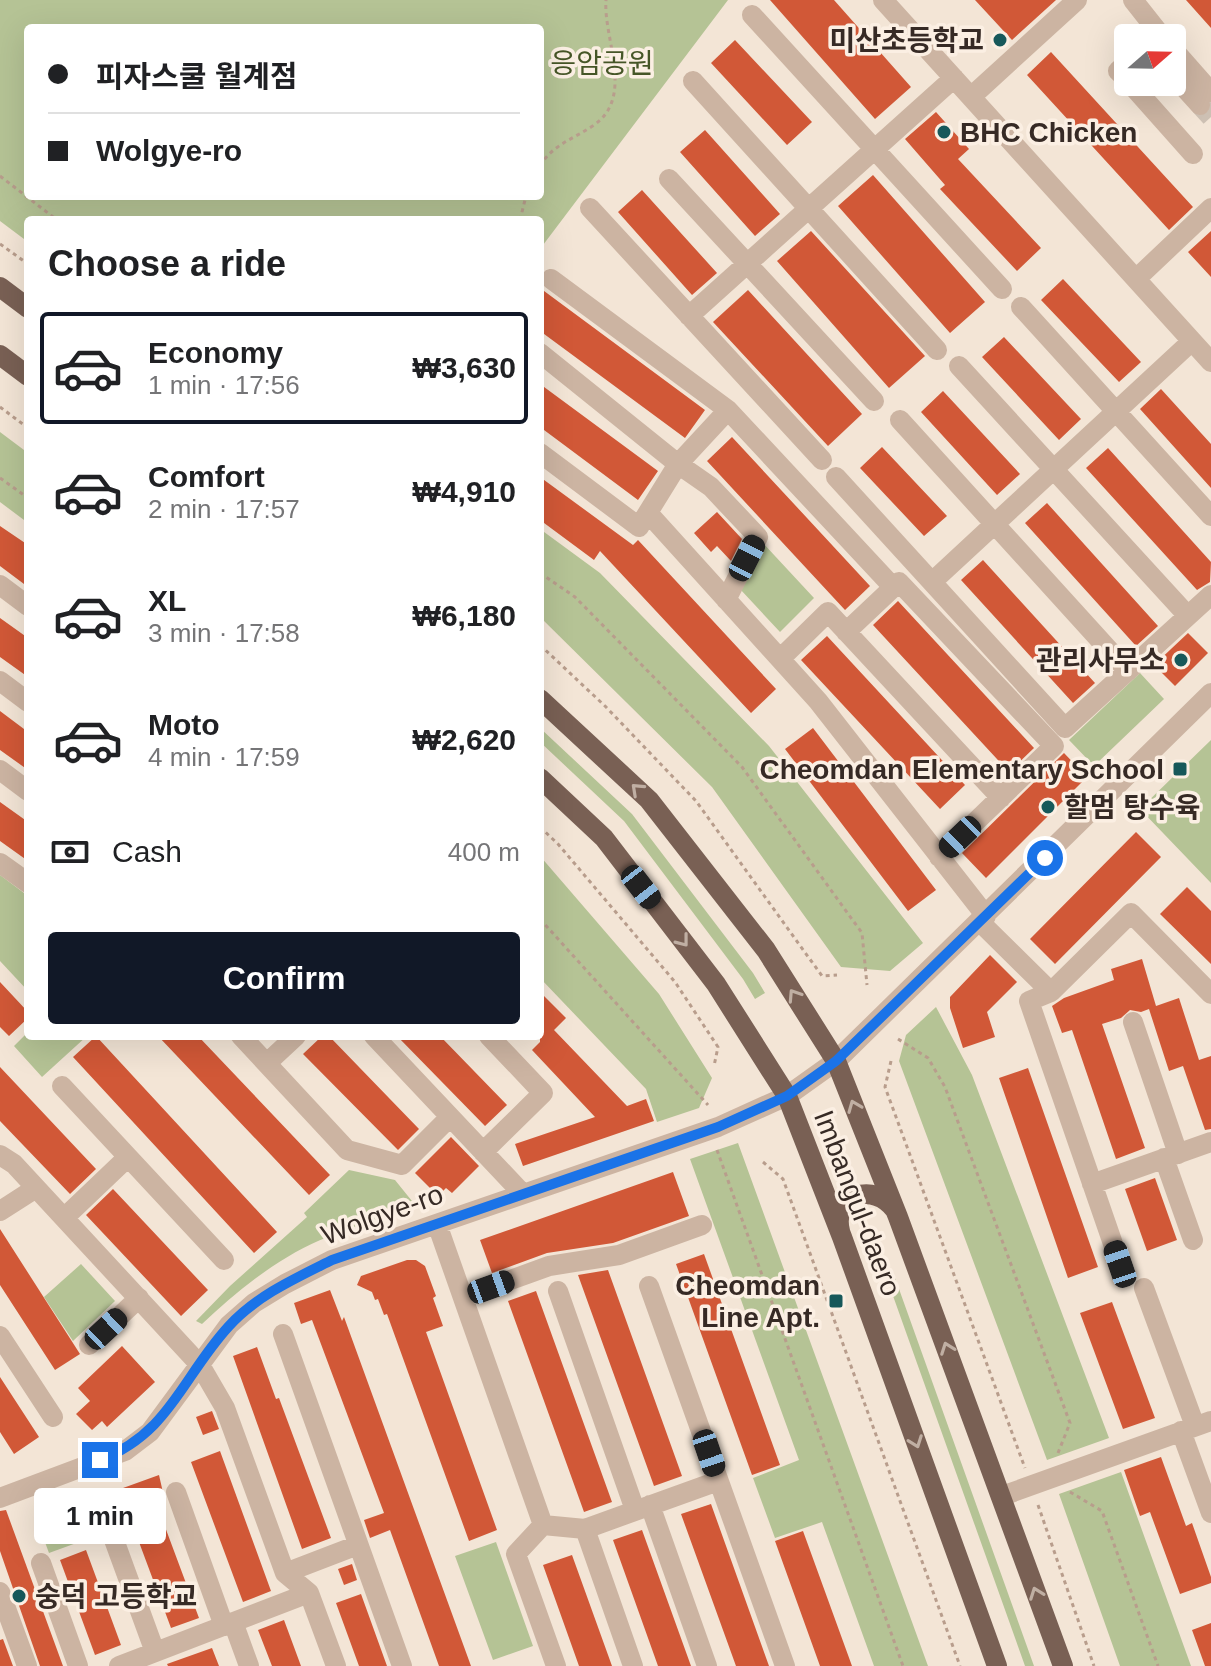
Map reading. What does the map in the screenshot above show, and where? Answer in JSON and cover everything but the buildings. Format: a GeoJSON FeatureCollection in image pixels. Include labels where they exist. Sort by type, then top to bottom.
{"type":"FeatureCollection","features":[{"type":"Feature","properties":{"kind":"main road"},"geometry":{"type":"LineString","coordinates":[[0,287],[24,305]]}},
{"type":"Feature","properties":{"kind":"main road"},"geometry":{"type":"LineString","coordinates":[[0,355],[24,373]]}},
{"type":"Feature","properties":{"kind":"main road","name":"Imbangul-daero"},"geometry":{"type":"LineString","coordinates":[[544,703],[649,800],[766,950],[836,1061],[898,1217],[1063,1666]]}},
{"type":"Feature","properties":{"kind":"main road","name":"Imbangul-daero"},"geometry":{"type":"LineString","coordinates":[[544,782],[613,850],[716,984],[787,1096],[842,1237],[997,1666]]}},
{"type":"Feature","properties":{"kind":"main road"},"geometry":{"type":"LineString","coordinates":[[842,1237],[838,1223],[840,1213],[845,1205],[861,1194],[880,1196],[894,1208],[898,1217]]}},
{"type":"Feature","properties":{"kind":"street"},"geometry":{"type":"LineString","coordinates":[[883,0],[1211,362]]}},
{"type":"Feature","properties":{"kind":"street"},"geometry":{"type":"LineString","coordinates":[[972,96],[1077,0]]}},
{"type":"Feature","properties":{"kind":"street"},"geometry":{"type":"LineString","coordinates":[[1133,0],[1151,24]]}},
{"type":"Feature","properties":{"kind":"street"},"geometry":{"type":"LineString","coordinates":[[752,15],[1002,289]]}},
{"type":"Feature","properties":{"kind":"street"},"geometry":{"type":"LineString","coordinates":[[1186,71],[1206,98]]}},
{"type":"Feature","properties":{"kind":"street"},"geometry":{"type":"LineString","coordinates":[[689,316],[954,78]]}},
{"type":"Feature","properties":{"kind":"street"},"geometry":{"type":"LineString","coordinates":[[693,81],[937,350]]}},
{"type":"Feature","properties":{"kind":"street"},"geometry":{"type":"LineString","coordinates":[[1186,84],[1206,98]]}},
{"type":"Feature","properties":{"kind":"street"},"geometry":{"type":"LineString","coordinates":[[1141,96],[1193,154]]}},
{"type":"Feature","properties":{"kind":"street"},"geometry":{"type":"LineString","coordinates":[[669,179],[874,401]]}},
{"type":"Feature","properties":{"kind":"street"},"geometry":{"type":"LineString","coordinates":[[590,208],[822,460]]}},
{"type":"Feature","properties":{"kind":"street"},"geometry":{"type":"LineString","coordinates":[[1136,279],[1211,208]]}},
{"type":"Feature","properties":{"kind":"street"},"geometry":{"type":"LineString","coordinates":[[551,279],[728,410],[893,587]]}},
{"type":"Feature","properties":{"kind":"street"},"geometry":{"type":"LineString","coordinates":[[1021,307],[1211,516]]}},
{"type":"Feature","properties":{"kind":"street"},"geometry":{"type":"LineString","coordinates":[[932,582],[1192,341]]}},
{"type":"Feature","properties":{"kind":"street"},"geometry":{"type":"LineString","coordinates":[[544,356],[711,487],[758,537],[726,600]]}},
{"type":"Feature","properties":{"kind":"street"},"geometry":{"type":"LineString","coordinates":[[959,366],[1054,469],[1198,606],[1211,624]]}},
{"type":"Feature","properties":{"kind":"street"},"geometry":{"type":"LineString","coordinates":[[544,456],[639,527],[678,464],[728,410]]}},
{"type":"Feature","properties":{"kind":"street"},"geometry":{"type":"LineString","coordinates":[[900,420],[1128,671]]}},
{"type":"Feature","properties":{"kind":"street"},"geometry":{"type":"LineString","coordinates":[[836,477],[1065,728],[1198,606]]}},
{"type":"Feature","properties":{"kind":"street"},"geometry":{"type":"LineString","coordinates":[[649,514],[818,701],[983,919],[1051,992]]}},
{"type":"Feature","properties":{"kind":"street"},"geometry":{"type":"LineString","coordinates":[[846,632],[899,582],[1054,746],[939,857]]}},
{"type":"Feature","properties":{"kind":"street"},"geometry":{"type":"LineString","coordinates":[[0,585],[24,603]]}},
{"type":"Feature","properties":{"kind":"street"},"geometry":{"type":"LineString","coordinates":[[780,659],[828,612],[1001,798]]}},
{"type":"Feature","properties":{"kind":"street"},"geometry":{"type":"LineString","coordinates":[[0,681],[24,699]]}},
{"type":"Feature","properties":{"kind":"street"},"geometry":{"type":"LineString","coordinates":[[836,1061],[1211,693]]}},
{"type":"Feature","properties":{"kind":"street"},"geometry":{"type":"LineString","coordinates":[[0,770],[24,788]]}},
{"type":"Feature","properties":{"kind":"street"},"geometry":{"type":"LineString","coordinates":[[0,863],[24,880]]}},
{"type":"Feature","properties":{"kind":"street"},"geometry":{"type":"LineString","coordinates":[[1120,1264],[1029,1001],[1051,992],[1131,913],[1211,994]]}},
{"type":"Feature","properties":{"kind":"street"},"geometry":{"type":"LineString","coordinates":[[1133,1022],[1193,1240]]}},
{"type":"Feature","properties":{"kind":"street"},"geometry":{"type":"LineString","coordinates":[[245,1040],[347,1150],[402,1165],[450,1117]]}},
{"type":"Feature","properties":{"kind":"street"},"geometry":{"type":"LineString","coordinates":[[267,1063],[292,1040]]}},
{"type":"Feature","properties":{"kind":"street"},"geometry":{"type":"LineString","coordinates":[[378,1040],[523,1194]]}},
{"type":"Feature","properties":{"kind":"street"},"geometry":{"type":"LineString","coordinates":[[483,1152],[543,1093],[493,1040]]}},
{"type":"Feature","properties":{"kind":"street","name":"Wolgye-ro"},"geometry":{"type":"LineString","coordinates":[[0,1498],[125,1451],[150,1432],[229,1325],[254,1303],[285,1284],[332,1260],[718,1127],[787,1096],[836,1061]]}},
{"type":"Feature","properties":{"kind":"street"},"geometry":{"type":"LineString","coordinates":[[62,1086],[224,1260]]}},
{"type":"Feature","properties":{"kind":"street"},"geometry":{"type":"LineString","coordinates":[[1092,1184],[1211,1142]]}},
{"type":"Feature","properties":{"kind":"street"},"geometry":{"type":"LineString","coordinates":[[0,1155],[14,1164],[200,1365],[225,1408],[285,1573],[309,1593],[336,1666]]}},
{"type":"Feature","properties":{"kind":"street"},"geometry":{"type":"LineString","coordinates":[[64,1218],[128,1157]]}},
{"type":"Feature","properties":{"kind":"street"},"geometry":{"type":"LineString","coordinates":[[0,1211],[36,1188]]}},
{"type":"Feature","properties":{"kind":"street"},"geometry":{"type":"LineString","coordinates":[[437,1224],[543,1525]]}},
{"type":"Feature","properties":{"kind":"street"},"geometry":{"type":"LineString","coordinates":[[463,1297],[549,1266],[619,1255],[702,1225]]}},
{"type":"Feature","properties":{"kind":"street"},"geometry":{"type":"LineString","coordinates":[[649,1286],[785,1666]]}},
{"type":"Feature","properties":{"kind":"street"},"geometry":{"type":"LineString","coordinates":[[1144,1288],[1196,1426],[1211,1513]]}},
{"type":"Feature","properties":{"kind":"street"},"geometry":{"type":"LineString","coordinates":[[558,1291],[707,1666]]}},
{"type":"Feature","properties":{"kind":"street"},"geometry":{"type":"LineString","coordinates":[[89,1345],[139,1298]]}},
{"type":"Feature","properties":{"kind":"street"},"geometry":{"type":"LineString","coordinates":[[283,1334],[402,1666]]}},
{"type":"Feature","properties":{"kind":"street"},"geometry":{"type":"LineString","coordinates":[[0,1336],[53,1417]]}},
{"type":"Feature","properties":{"kind":"street"},"geometry":{"type":"LineString","coordinates":[[1002,1496],[1196,1426]]}},
{"type":"Feature","properties":{"kind":"street"},"geometry":{"type":"LineString","coordinates":[[543,1525],[585,1529],[718,1481]]}},
{"type":"Feature","properties":{"kind":"street"},"geometry":{"type":"LineString","coordinates":[[176,1492],[249,1666]]}},
{"type":"Feature","properties":{"kind":"street"},"geometry":{"type":"LineString","coordinates":[[543,1525],[516,1554],[556,1666]]}},
{"type":"Feature","properties":{"kind":"street"},"geometry":{"type":"LineString","coordinates":[[585,1529],[633,1666]]}},
{"type":"Feature","properties":{"kind":"street"},"geometry":{"type":"LineString","coordinates":[[113,1537],[161,1656]]}},
{"type":"Feature","properties":{"kind":"street"},"geometry":{"type":"LineString","coordinates":[[285,1573],[358,1545]]}},
{"type":"Feature","properties":{"kind":"street"},"geometry":{"type":"LineString","coordinates":[[41,1563],[78,1666]]}},
{"type":"Feature","properties":{"kind":"street"},"geometry":{"type":"LineString","coordinates":[[0,1592],[27,1666]]}},
{"type":"Feature","properties":{"kind":"street"},"geometry":{"type":"LineString","coordinates":[[119,1666],[161,1656],[229,1624],[309,1593]]}},
{"type":"Feature","properties":{"kind":"path"},"geometry":{"type":"LineString","coordinates":[[544,159],[547,153],[604,117],[610,105],[614,88],[614,55],[606,0]]}},
{"type":"Feature","properties":{"kind":"path"},"geometry":{"type":"LineString","coordinates":[[0,176],[24,195]]}},
{"type":"Feature","properties":{"kind":"path"},"geometry":{"type":"LineString","coordinates":[[31,200],[52,216]]}},
{"type":"Feature","properties":{"kind":"path"},"geometry":{"type":"LineString","coordinates":[[0,244],[24,261]]}},
{"type":"Feature","properties":{"kind":"path"},"geometry":{"type":"LineString","coordinates":[[0,407],[24,425]]}},
{"type":"Feature","properties":{"kind":"path"},"geometry":{"type":"LineString","coordinates":[[0,478],[24,495]]}},
{"type":"Feature","properties":{"kind":"path"},"geometry":{"type":"LineString","coordinates":[[544,576],[575,597],[742,767],[862,933],[867,985]]}},
{"type":"Feature","properties":{"kind":"path"},"geometry":{"type":"LineString","coordinates":[[544,649],[605,706],[696,801],[822,976],[837,975]]}},
{"type":"Feature","properties":{"kind":"path"},"geometry":{"type":"LineString","coordinates":[[544,831],[675,982],[718,1047],[714,1066]]}},
{"type":"Feature","properties":{"kind":"path"},"geometry":{"type":"LineString","coordinates":[[544,923],[708,1105]]}},
{"type":"Feature","properties":{"kind":"path"},"geometry":{"type":"LineString","coordinates":[[898,1039],[928,1058],[945,1087],[1029,1309],[1070,1423],[1055,1462]]}},
{"type":"Feature","properties":{"kind":"path"},"geometry":{"type":"LineString","coordinates":[[891,1061],[885,1087],[1026,1470]]}},
{"type":"Feature","properties":{"kind":"path"},"geometry":{"type":"LineString","coordinates":[[716,1146],[903,1666]]}},
{"type":"Feature","properties":{"kind":"path"},"geometry":{"type":"LineString","coordinates":[[763,1162],[783,1179],[960,1666]]}},
{"type":"Feature","properties":{"kind":"path"},"geometry":{"type":"LineString","coordinates":[[1064,1488],[1102,1511],[1158,1666]]}},
{"type":"Feature","properties":{"kind":"path"},"geometry":{"type":"LineString","coordinates":[[1037,1503],[1094,1666]]}},
{"type":"Feature","properties":{"kind":"green space","name":"응암공원"},"geometry":{"type":"Polygon","coordinates":[[[0,0],[728,0],[544,244],[544,216],[24,216],[24,239],[0,221],[0,0]]]}},
{"type":"Feature","properties":{"kind":"green space"},"geometry":{"type":"Polygon","coordinates":[[[0,432],[24,450],[24,520],[0,502],[0,432]]]}},
{"type":"Feature","properties":{"kind":"green space"},"geometry":{"type":"Polygon","coordinates":[[[544,532],[600,573],[769,746],[923,943],[890,971],[841,967],[712,787],[544,621],[544,532]]]}},
{"type":"Feature","properties":{"kind":"green space"},"geometry":{"type":"Polygon","coordinates":[[[762,542],[814,598],[780,632],[740,589],[762,542]]]}},
{"type":"Feature","properties":{"kind":"green space"},"geometry":{"type":"Polygon","coordinates":[[[1140,673],[1164,699],[1094,766],[1069,740],[1140,673]]]}},
{"type":"Feature","properties":{"kind":"green space"},"geometry":{"type":"Polygon","coordinates":[[[544,732],[632,814],[765,993],[755,999],[624,821],[544,746],[544,732]]]}},
{"type":"Feature","properties":{"kind":"green space"},"geometry":{"type":"Polygon","coordinates":[[[1211,740],[1211,883],[1140,809],[1211,740]]]}},
{"type":"Feature","properties":{"kind":"green space"},"geometry":{"type":"Polygon","coordinates":[[[544,861],[659,994],[712,1078],[699,1108],[657,1122],[646,1089],[544,982],[544,861]]]}},
{"type":"Feature","properties":{"kind":"green space"},"geometry":{"type":"Polygon","coordinates":[[[0,875],[24,893],[24,987],[0,961],[0,875]]]}},
{"type":"Feature","properties":{"kind":"green space"},"geometry":{"type":"Polygon","coordinates":[[[936,1007],[972,1075],[1109,1438],[1047,1460],[899,1061],[906,1035],[936,1007]]]}},
{"type":"Feature","properties":{"kind":"green space"},"geometry":{"type":"Polygon","coordinates":[[[24,1036],[24,1040],[83,1040],[42,1077],[14,1046],[24,1036]]]}},
{"type":"Feature","properties":{"kind":"green space"},"geometry":{"type":"Polygon","coordinates":[[[738,1143],[928,1666],[874,1666],[822,1522],[775,1538],[753,1478],[799,1460],[690,1159],[738,1143]]]}},
{"type":"Feature","properties":{"kind":"green space"},"geometry":{"type":"Polygon","coordinates":[[[349,1170],[395,1180],[416,1206],[339,1233],[294,1253],[245,1286],[202,1324],[196,1321],[307,1217],[304,1213],[349,1170]]]}},
{"type":"Feature","properties":{"kind":"green space"},"geometry":{"type":"Polygon","coordinates":[[[81,1264],[115,1301],[73,1341],[44,1297],[81,1264]]]}},
{"type":"Feature","properties":{"kind":"green space"},"geometry":{"type":"Polygon","coordinates":[[[894,1275],[1034,1666],[1025,1666],[887,1279],[881,1281],[894,1275]]]}},
{"type":"Feature","properties":{"kind":"green space"},"geometry":{"type":"Polygon","coordinates":[[[1121,1472],[1191,1666],[1120,1666],[1059,1494],[1121,1472]]]}},
{"type":"Feature","properties":{"kind":"green space"},"geometry":{"type":"Polygon","coordinates":[[[110,1491],[123,1526],[49,1553],[36,1518],[110,1491]]]}},
{"type":"Feature","properties":{"kind":"green space"},"geometry":{"type":"Polygon","coordinates":[[[496,1542],[533,1646],[493,1660],[455,1556],[496,1542]]]}},
{"type":"Feature","properties":{"kind":"tunnel"},"geometry":{"type":"LineString","coordinates":[[1200,105],[1211,117]]}},
{"type":"Feature","properties":{"kind":"place","name":"미산초등학교"},"geometry":{"type":"Point","coordinates":[1000,40]}},
{"type":"Feature","properties":{"kind":"place","name":"BHC Chicken"},"geometry":{"type":"Point","coordinates":[944,132]}},
{"type":"Feature","properties":{"kind":"place","name":"관리사무소"},"geometry":{"type":"Point","coordinates":[1181,660]}},
{"type":"Feature","properties":{"kind":"place","name":"Cheomdan Elementary School"},"geometry":{"type":"Point","coordinates":[1180,769]}},
{"type":"Feature","properties":{"kind":"place","name":"할멈 탕수육"},"geometry":{"type":"Point","coordinates":[1048,807]}},
{"type":"Feature","properties":{"kind":"place","name":"Cheomdan Line Apt."},"geometry":{"type":"Point","coordinates":[836,1301]}},
{"type":"Feature","properties":{"kind":"place","name":"숭덕 고등학교"},"geometry":{"type":"Point","coordinates":[19,1596]}},
{"type":"Feature","properties":{"kind":"route"},"geometry":{"type":"LineString","coordinates":[[100,1460],[125,1451],[150,1432],[229,1325],[254,1303],[285,1284],[332,1260],[718,1127],[787,1096],[836,1061],[1045,858]]}}]}
